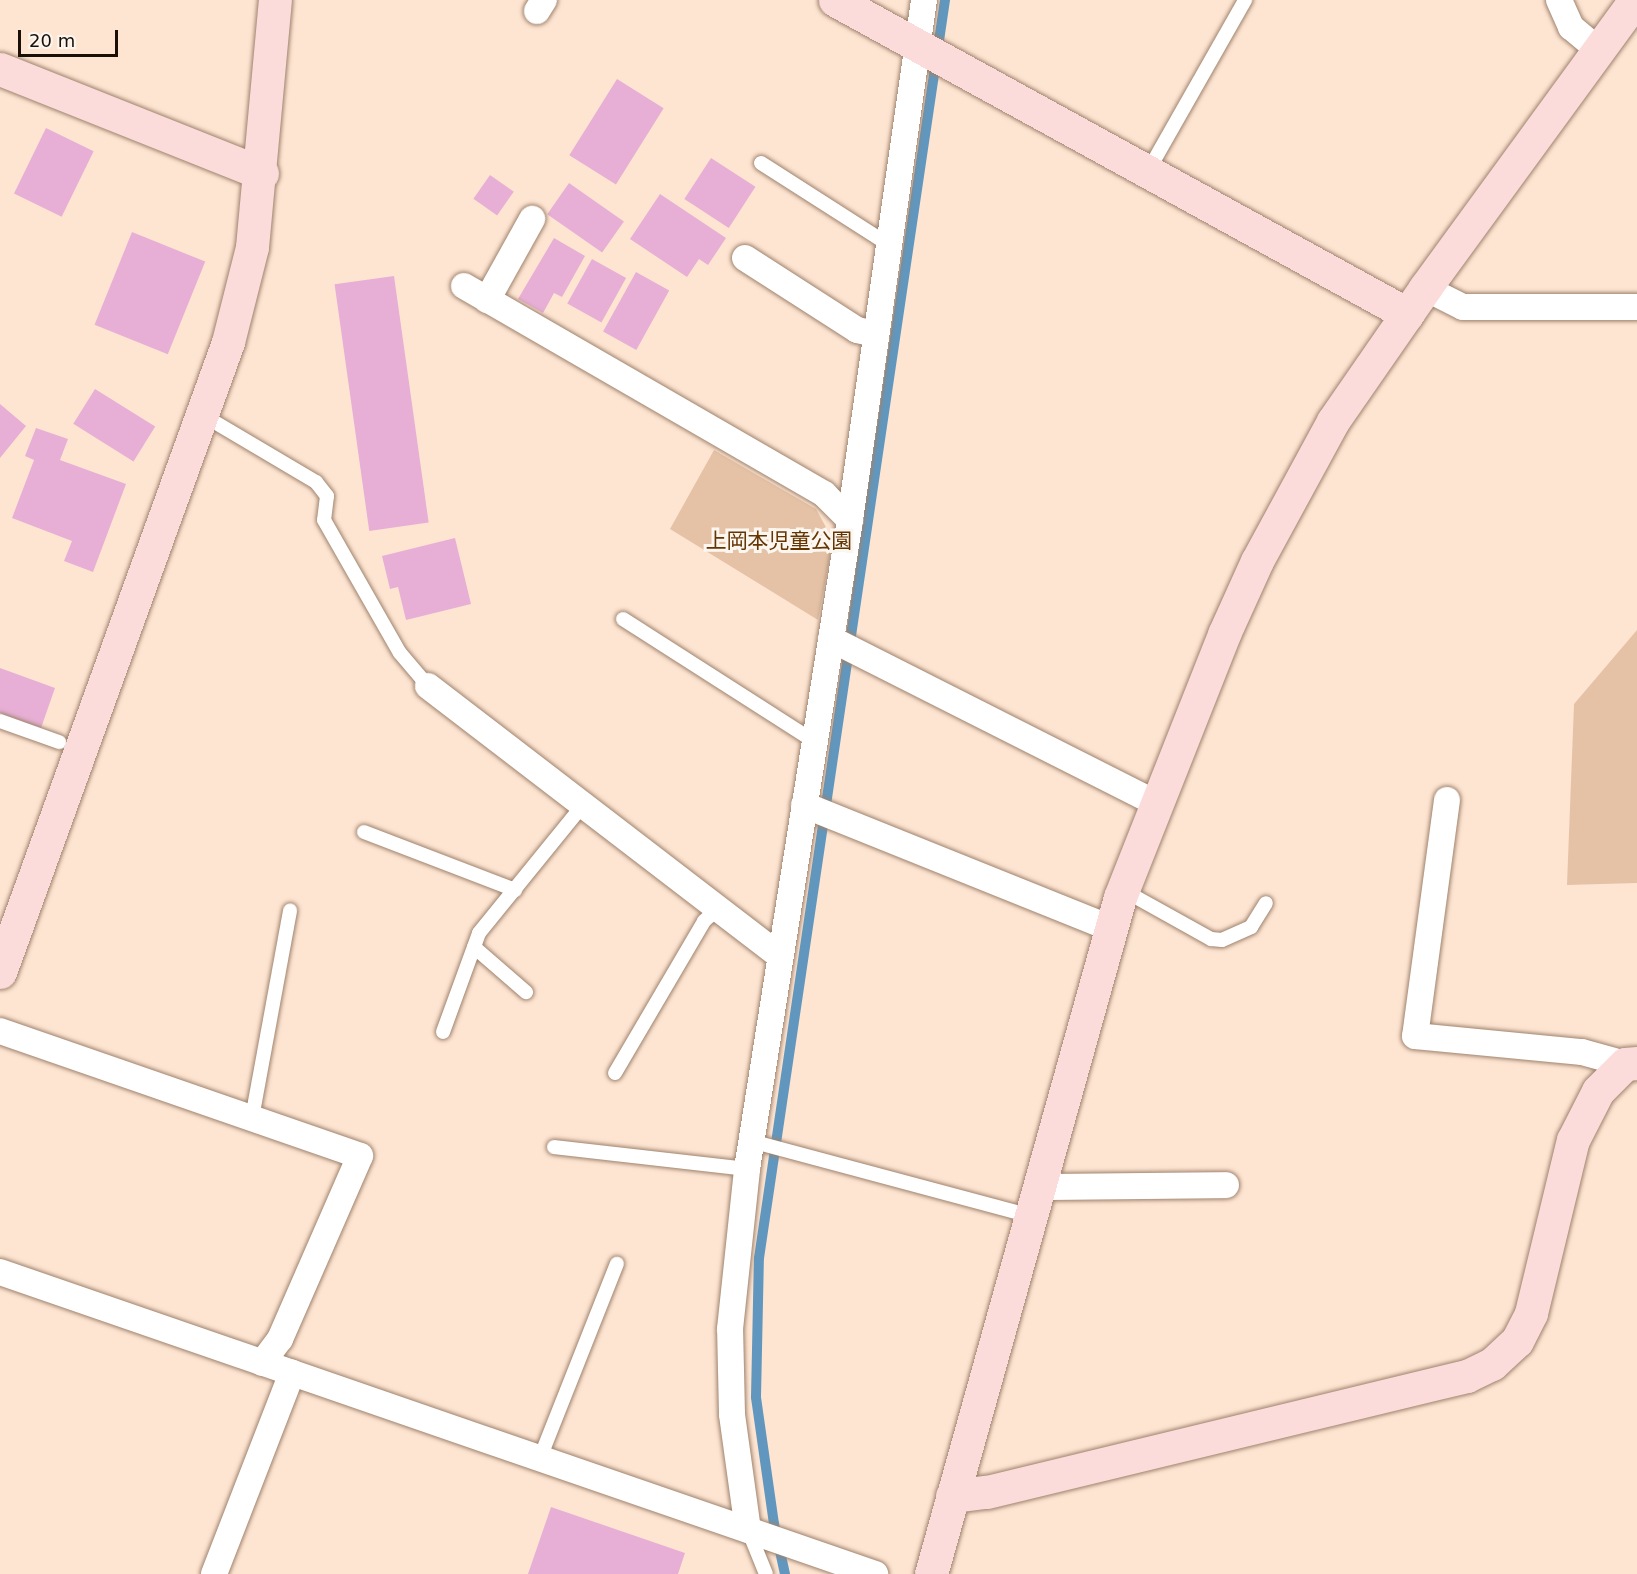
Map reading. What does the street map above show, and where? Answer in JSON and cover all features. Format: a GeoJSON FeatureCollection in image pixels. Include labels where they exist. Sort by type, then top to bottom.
{"type":"FeatureCollection","features":[{"type":"Feature","properties":{"kind":"street"},"geometry":{"type":"LineString","coordinates":[[0,972],[228,342],[252,247],[262,173],[275,0]]}},
{"type":"Feature","properties":{"kind":"street"},"geometry":{"type":"LineString","coordinates":[[835,0],[1148,171],[1416,301],[1462,307],[1637,307]]}},
{"type":"Feature","properties":{"kind":"street"},"geometry":{"type":"LineString","coordinates":[[754,1532],[732,1414],[730,1329],[747,1169],[756,1142],[780,956],[817,811],[814,741],[843,646],[850,520],[889,245],[922,46],[924,0]]}},
{"type":"Feature","properties":{"kind":"street"},"geometry":{"type":"LineString","coordinates":[[1559,0],[1571,27],[1598,49]]}},
{"type":"Feature","properties":{"kind":"street"},"geometry":{"type":"LineString","coordinates":[[931,1574],[1123,890],[1215,655],[1262,552],[1333,421],[1416,301],[1635,0]]}},
{"type":"Feature","properties":{"kind":"street"},"geometry":{"type":"LineString","coordinates":[[0,69],[262,173]]}},
{"type":"Feature","properties":{"kind":"street"},"geometry":{"type":"LineString","coordinates":[[488,300],[532,219]]}},
{"type":"Feature","properties":{"kind":"street"},"geometry":{"type":"LineString","coordinates":[[745,258],[857,330],[876,334]]}},
{"type":"Feature","properties":{"kind":"street"},"geometry":{"type":"LineString","coordinates":[[464,286],[824,494],[850,520]]}},
{"type":"Feature","properties":{"kind":"street"},"geometry":{"type":"LineString","coordinates":[[843,646],[1156,803]]}},
{"type":"Feature","properties":{"kind":"street"},"geometry":{"type":"LineString","coordinates":[[429,686],[780,956]]}},
{"type":"Feature","properties":{"kind":"street"},"geometry":{"type":"LineString","coordinates":[[1447,800],[1415,1036],[1582,1052],[1631,1063]]}},
{"type":"Feature","properties":{"kind":"street"},"geometry":{"type":"LineString","coordinates":[[817,811],[1112,928]]}},
{"type":"Feature","properties":{"kind":"street"},"geometry":{"type":"LineString","coordinates":[[0,1031],[360,1156],[280,1340],[262,1362]]}},
{"type":"Feature","properties":{"kind":"street"},"geometry":{"type":"LineString","coordinates":[[952,1496],[987,1492],[1467,1376],[1492,1364],[1517,1341],[1530,1313],[1573,1140],[1598,1091],[1631,1063]]}},
{"type":"Feature","properties":{"kind":"street"},"geometry":{"type":"LineString","coordinates":[[1035,1201],[1226,1185]]}},
{"type":"Feature","properties":{"kind":"street"},"geometry":{"type":"LineString","coordinates":[[0,1272],[874,1574]]}},
{"type":"Feature","properties":{"kind":"street"},"geometry":{"type":"LineString","coordinates":[[214,1574],[292,1372]]}},
{"type":"Feature","properties":{"kind":"lane"},"geometry":{"type":"LineString","coordinates":[[1148,171],[1245,0]]}},
{"type":"Feature","properties":{"kind":"lane"},"geometry":{"type":"LineString","coordinates":[[761,163],[889,245]]}},
{"type":"Feature","properties":{"kind":"lane"},"geometry":{"type":"LineString","coordinates":[[201,414],[316,482],[327,496],[324,520],[400,653],[429,686]]}},
{"type":"Feature","properties":{"kind":"lane"},"geometry":{"type":"LineString","coordinates":[[623,619],[814,741]]}},
{"type":"Feature","properties":{"kind":"lane"},"geometry":{"type":"LineString","coordinates":[[0,721],[59,742]]}},
{"type":"Feature","properties":{"kind":"lane"},"geometry":{"type":"LineString","coordinates":[[442,1032],[479,933],[584,804]]}},
{"type":"Feature","properties":{"kind":"lane"},"geometry":{"type":"LineString","coordinates":[[364,832],[515,890]]}},
{"type":"Feature","properties":{"kind":"lane"},"geometry":{"type":"LineString","coordinates":[[1123,890],[1211,939],[1222,940],[1251,927],[1266,903]]}},
{"type":"Feature","properties":{"kind":"lane"},"geometry":{"type":"LineString","coordinates":[[615,1073],[704,921],[719,909]]}},
{"type":"Feature","properties":{"kind":"lane"},"geometry":{"type":"LineString","coordinates":[[252,1118],[290,910]]}},
{"type":"Feature","properties":{"kind":"lane"},"geometry":{"type":"LineString","coordinates":[[474,947],[526,992]]}},
{"type":"Feature","properties":{"kind":"lane"},"geometry":{"type":"LineString","coordinates":[[756,1142],[786,1151],[1035,1201]]}},
{"type":"Feature","properties":{"kind":"lane"},"geometry":{"type":"LineString","coordinates":[[554,1147],[747,1169]]}},
{"type":"Feature","properties":{"kind":"lane"},"geometry":{"type":"LineString","coordinates":[[540,1458],[617,1264]]}},
{"type":"Feature","properties":{"kind":"lane"},"geometry":{"type":"LineString","coordinates":[[754,1532],[766,1574]]}},
{"type":"Feature","properties":{"kind":"green space","name":"上岡本児童公園"},"geometry":{"type":"Polygon","coordinates":[[[714,450],[816,509],[833,540],[818,620],[670,529],[714,450]]]}},
{"type":"Feature","properties":{"kind":"green space"},"geometry":{"type":"Polygon","coordinates":[[[1637,630],[1637,883],[1567,885],[1574,704],[1637,630]]]}},
{"type":"Feature","properties":{"kind":"building"},"geometry":{"type":"Polygon","coordinates":[[[617,79],[664,108],[616,184],[569,155],[617,79]]]}},
{"type":"Feature","properties":{"kind":"building"},"geometry":{"type":"Polygon","coordinates":[[[46,128],[94,151],[62,217],[14,194],[46,128]]]}},
{"type":"Feature","properties":{"kind":"building"},"geometry":{"type":"Polygon","coordinates":[[[711,158],[755,187],[729,228],[684,199],[711,158]]]}},
{"type":"Feature","properties":{"kind":"building"},"geometry":{"type":"Polygon","coordinates":[[[490,175],[514,192],[497,215],[473,199],[490,175]]]}},
{"type":"Feature","properties":{"kind":"building"},"geometry":{"type":"Polygon","coordinates":[[[569,183],[624,221],[602,253],[547,214],[569,183]]]}},
{"type":"Feature","properties":{"kind":"building"},"geometry":{"type":"Polygon","coordinates":[[[660,194],[726,238],[708,265],[699,259],[687,277],[630,239],[660,194]]]}},
{"type":"Feature","properties":{"kind":"building"},"geometry":{"type":"Polygon","coordinates":[[[132,232],[205,262],[168,354],[95,325],[132,232]]]}},
{"type":"Feature","properties":{"kind":"building"},"geometry":{"type":"Polygon","coordinates":[[[554,238],[585,256],[562,297],[554,293],[543,313],[518,299],[554,238]]]}},
{"type":"Feature","properties":{"kind":"building"},"geometry":{"type":"Polygon","coordinates":[[[592,259],[626,278],[601,323],[567,304],[592,259]]]}},
{"type":"Feature","properties":{"kind":"building"},"geometry":{"type":"Polygon","coordinates":[[[636,272],[669,290],[636,350],[603,331],[636,272]]]}},
{"type":"Feature","properties":{"kind":"building"},"geometry":{"type":"Polygon","coordinates":[[[394,276],[429,523],[369,531],[335,284],[394,276]]]}},
{"type":"Feature","properties":{"kind":"building"},"geometry":{"type":"Polygon","coordinates":[[[95,389],[155,427],[133,461],[73,424],[95,389]]]}},
{"type":"Feature","properties":{"kind":"building"},"geometry":{"type":"Polygon","coordinates":[[[0,404],[26,426],[0,458],[0,404]]]}},
{"type":"Feature","properties":{"kind":"building"},"geometry":{"type":"Polygon","coordinates":[[[36,428],[68,439],[60,460],[126,484],[93,572],[64,561],[72,541],[12,518],[34,460],[25,456],[36,428]]]}},
{"type":"Feature","properties":{"kind":"building"},"geometry":{"type":"Polygon","coordinates":[[[455,538],[471,604],[406,620],[398,587],[390,589],[382,556],[455,538]]]}},
{"type":"Feature","properties":{"kind":"building"},"geometry":{"type":"Polygon","coordinates":[[[0,668],[55,688],[41,728],[0,713],[0,668]]]}},
{"type":"Feature","properties":{"kind":"building"},"geometry":{"type":"Polygon","coordinates":[[[551,1507],[685,1553],[678,1574],[528,1574],[551,1507]]]}},
{"type":"Feature","properties":{"kind":"waterway"},"geometry":{"type":"LineString","coordinates":[[785,1574],[774,1524],[756,1397],[759,1258],[945,0]]}}]}
